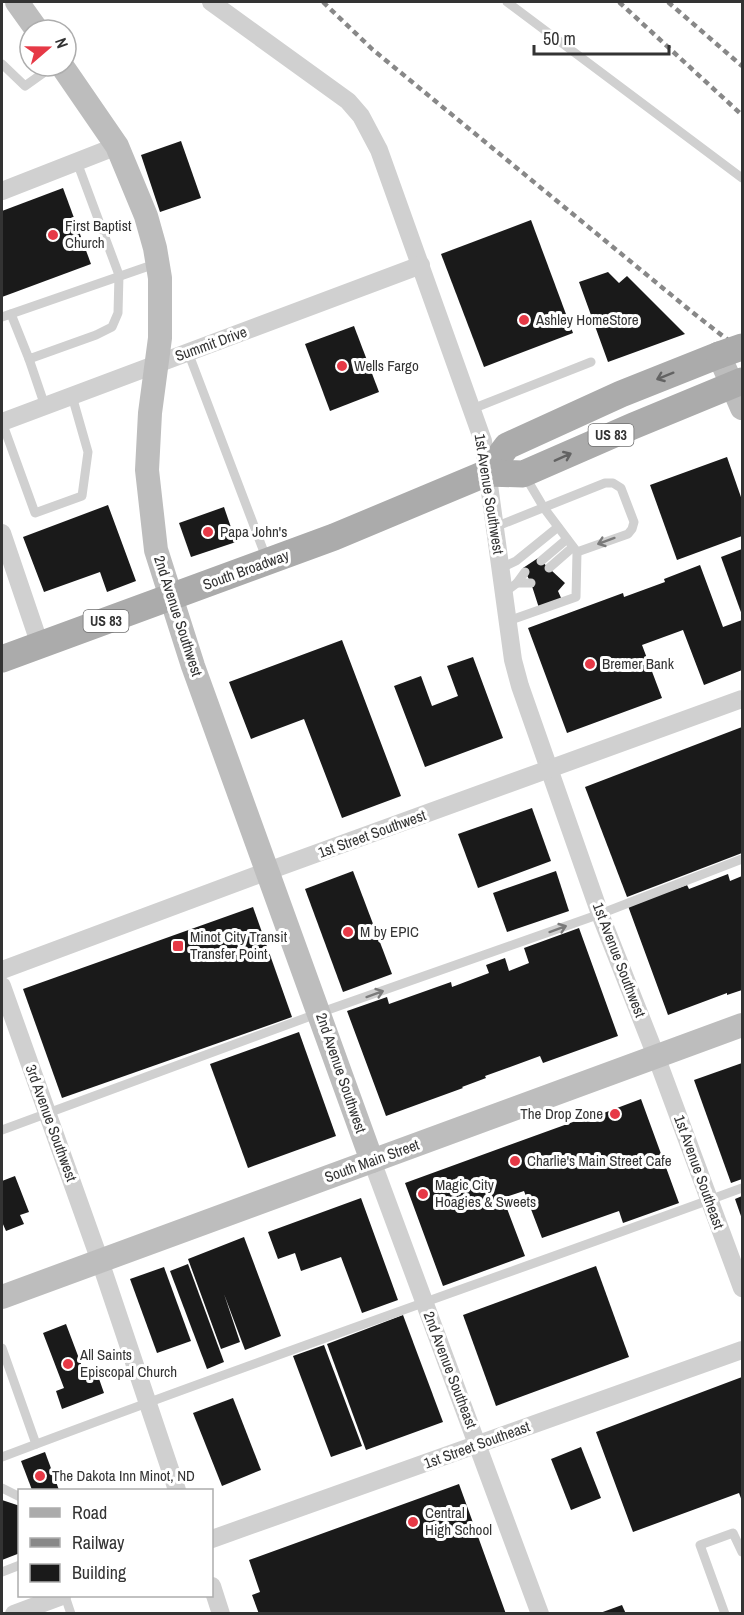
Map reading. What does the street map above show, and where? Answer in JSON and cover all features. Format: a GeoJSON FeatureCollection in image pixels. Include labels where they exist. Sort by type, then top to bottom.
{"type":"FeatureCollection","features":[{"type":"Feature","properties":{"kind":"main road","name":"South Broadway"},"geometry":{"type":"LineString","coordinates":[[487,473],[507,447],[621,394],[731,351]]}},
{"type":"Feature","properties":{"kind":"main road","name":"South Broadway"},"geometry":{"type":"LineString","coordinates":[[2,659],[366,525],[487,473],[523,474],[739,391]]}},
{"type":"Feature","properties":{"kind":"street"},"geometry":{"type":"LineString","coordinates":[[17,2],[28,18]]}},
{"type":"Feature","properties":{"kind":"street","name":"1st Avenue Southwest"},"geometry":{"type":"LineString","coordinates":[[211,2],[348,101],[361,116],[379,150],[483,441],[501,568],[511,588],[508,621],[513,660],[520,686],[600,914],[656,1056]]}},
{"type":"Feature","properties":{"kind":"street","name":"2nd Avenue Southwest"},"geometry":{"type":"LineString","coordinates":[[70,78],[117,146],[146,216],[158,263],[160,338],[150,413],[147,470],[156,550],[194,666],[372,1161]]}},
{"type":"Feature","properties":{"kind":"street"},"geometry":{"type":"LineString","coordinates":[[2,191],[117,146]]}},
{"type":"Feature","properties":{"kind":"street","name":"Summit Drive"},"geometry":{"type":"LineString","coordinates":[[2,422],[421,265]]}},
{"type":"Feature","properties":{"kind":"street"},"geometry":{"type":"LineString","coordinates":[[731,351],[739,391]]}},
{"type":"Feature","properties":{"kind":"street"},"geometry":{"type":"LineString","coordinates":[[2,533],[40,645]]}},
{"type":"Feature","properties":{"kind":"street","name":"1st Street Southwest"},"geometry":{"type":"LineString","coordinates":[[2,970],[742,699]]}},
{"type":"Feature","properties":{"kind":"street","name":"3rd Avenue Southwest"},"geometry":{"type":"LineString","coordinates":[[2,986],[100,1261],[176,1489]]}},
{"type":"Feature","properties":{"kind":"street","name":"South Main Street"},"geometry":{"type":"LineString","coordinates":[[2,1297],[742,1025]]}},
{"type":"Feature","properties":{"kind":"street","name":"1st Avenue Southeast"},"geometry":{"type":"LineString","coordinates":[[656,1056],[742,1288]]}},
{"type":"Feature","properties":{"kind":"street","name":"2nd Avenue Southeast"},"geometry":{"type":"LineString","coordinates":[[372,1161],[540,1614]]}},
{"type":"Feature","properties":{"kind":"street","name":"1st Street Southeast"},"geometry":{"type":"LineString","coordinates":[[213,1539],[742,1350]]}},
{"type":"Feature","properties":{"kind":"street"},"geometry":{"type":"LineString","coordinates":[[213,1589],[221,1614]]}},
{"type":"Feature","properties":{"kind":"street"},"geometry":{"type":"LineString","coordinates":[[17,1613],[39,1599],[55,1597]]}},
{"type":"Feature","properties":{"kind":"lane"},"geometry":{"type":"LineString","coordinates":[[507,2],[742,178]]}},
{"type":"Feature","properties":{"kind":"lane"},"geometry":{"type":"LineString","coordinates":[[2,64],[25,86],[36,78]]}},
{"type":"Feature","properties":{"kind":"lane"},"geometry":{"type":"LineString","coordinates":[[28,359],[96,336],[111,327],[118,314],[119,275],[77,162]]}},
{"type":"Feature","properties":{"kind":"lane"},"geometry":{"type":"LineString","coordinates":[[45,406],[28,359],[6,315],[158,263]]}},
{"type":"Feature","properties":{"kind":"lane"},"geometry":{"type":"LineString","coordinates":[[188,352],[268,562]]}},
{"type":"Feature","properties":{"kind":"lane"},"geometry":{"type":"LineString","coordinates":[[472,409],[591,362]]}},
{"type":"Feature","properties":{"kind":"lane"},"geometry":{"type":"LineString","coordinates":[[2,422],[35,513],[81,496],[88,452],[72,396]]}},
{"type":"Feature","properties":{"kind":"lane"},"geometry":{"type":"LineString","coordinates":[[508,621],[576,597],[575,550],[544,508],[523,474]]}},
{"type":"Feature","properties":{"kind":"lane"},"geometry":{"type":"LineString","coordinates":[[495,527],[604,483],[613,483],[621,488],[634,522],[628,534],[575,550],[545,564],[567,539]]}},
{"type":"Feature","properties":{"kind":"lane"},"geometry":{"type":"LineString","coordinates":[[501,568],[516,561],[558,527]]}},
{"type":"Feature","properties":{"kind":"lane"},"geometry":{"type":"LineString","coordinates":[[511,588],[525,572]]}},
{"type":"Feature","properties":{"kind":"lane"},"geometry":{"type":"LineString","coordinates":[[511,588],[531,583]]}},
{"type":"Feature","properties":{"kind":"lane"},"geometry":{"type":"LineString","coordinates":[[2,1130],[320,1013],[600,914],[742,859]]}},
{"type":"Feature","properties":{"kind":"lane"},"geometry":{"type":"LineString","coordinates":[[2,1457],[147,1402],[742,1188]]}},
{"type":"Feature","properties":{"kind":"lane"},"geometry":{"type":"LineString","coordinates":[[2,1348],[36,1444]]}},
{"type":"Feature","properties":{"kind":"lane"},"geometry":{"type":"LineString","coordinates":[[2,1488],[18,1496]]}},
{"type":"Feature","properties":{"kind":"lane"},"geometry":{"type":"LineString","coordinates":[[725,1614],[700,1545],[733,1533],[742,1552]]}},
{"type":"Feature","properties":{"kind":"lane"},"geometry":{"type":"LineString","coordinates":[[2,1572],[18,1566]]}},
{"type":"Feature","properties":{"kind":"lane"},"geometry":{"type":"LineString","coordinates":[[63,1597],[71,1614]]}},
{"type":"Feature","properties":{"kind":"building"},"geometry":{"type":"Polygon","coordinates":[[[181,141],[201,198],[160,212],[141,155],[181,141]]]}},
{"type":"Feature","properties":{"kind":"building"},"geometry":{"type":"Polygon","coordinates":[[[63,188],[91,264],[2,297],[2,211],[63,188]]]}},
{"type":"Feature","properties":{"kind":"building"},"geometry":{"type":"Polygon","coordinates":[[[531,220],[573,333],[484,367],[441,254],[531,220]]]}},
{"type":"Feature","properties":{"kind":"building"},"geometry":{"type":"Polygon","coordinates":[[[608,272],[619,283],[627,276],[685,334],[608,362],[579,282],[608,272]]]}},
{"type":"Feature","properties":{"kind":"building"},"geometry":{"type":"Polygon","coordinates":[[[354,326],[379,392],[330,411],[305,344],[354,326]]]}},
{"type":"Feature","properties":{"kind":"building"},"geometry":{"type":"Polygon","coordinates":[[[727,457],[742,500],[742,536],[677,560],[650,485],[727,457]]]}},
{"type":"Feature","properties":{"kind":"building"},"geometry":{"type":"Polygon","coordinates":[[[108,505],[136,581],[107,592],[100,572],[44,592],[23,537],[108,505]]]}},
{"type":"Feature","properties":{"kind":"building","name":"Papa John's"},"geometry":{"type":"Polygon","coordinates":[[[224,507],[236,542],[191,557],[179,523],[224,507]]]}},
{"type":"Feature","properties":{"kind":"building"},"geometry":{"type":"Polygon","coordinates":[[[742,549],[742,615],[721,557],[742,549]]]}},
{"type":"Feature","properties":{"kind":"building"},"geometry":{"type":"Polygon","coordinates":[[[538,558],[565,583],[558,591],[562,600],[539,608],[531,583],[523,568],[538,558]]]}},
{"type":"Feature","properties":{"kind":"building"},"geometry":{"type":"Polygon","coordinates":[[[700,565],[723,627],[742,620],[742,670],[704,685],[683,630],[642,645],[662,698],[567,733],[528,628],[623,593],[624,597],[665,582],[664,579],[700,565]]]}},
{"type":"Feature","properties":{"kind":"building"},"geometry":{"type":"Polygon","coordinates":[[[342,640],[401,796],[342,818],[304,719],[251,739],[229,682],[342,640]]]}},
{"type":"Feature","properties":{"kind":"building"},"geometry":{"type":"Polygon","coordinates":[[[473,657],[503,738],[425,767],[394,686],[421,676],[432,706],[458,696],[447,666],[473,657]]]}},
{"type":"Feature","properties":{"kind":"building"},"geometry":{"type":"Polygon","coordinates":[[[742,727],[742,853],[627,897],[585,787],[742,727]]]}},
{"type":"Feature","properties":{"kind":"building"},"geometry":{"type":"Polygon","coordinates":[[[532,808],[551,861],[478,888],[458,834],[532,808]]]}},
{"type":"Feature","properties":{"kind":"building","name":"M by EPIC"},"geometry":{"type":"Polygon","coordinates":[[[353,871],[392,974],[343,992],[305,889],[353,871]]]}},
{"type":"Feature","properties":{"kind":"building"},"geometry":{"type":"Polygon","coordinates":[[[556,871],[569,911],[507,932],[493,893],[556,871]]]}},
{"type":"Feature","properties":{"kind":"building"},"geometry":{"type":"Polygon","coordinates":[[[728,874],[730,881],[742,876],[742,990],[727,995],[727,993],[668,1015],[628,906],[687,885],[689,889],[728,874]]]}},
{"type":"Feature","properties":{"kind":"building"},"geometry":{"type":"Polygon","coordinates":[[[253,907],[292,1017],[62,1098],[23,989],[253,907]]]}},
{"type":"Feature","properties":{"kind":"building"},"geometry":{"type":"Polygon","coordinates":[[[579,928],[618,1036],[543,1063],[540,1056],[485,1076],[486,1078],[463,1088],[386,1116],[347,1011],[387,997],[389,1004],[451,982],[452,987],[489,973],[486,965],[505,958],[509,971],[529,963],[524,948],[579,928]]]}},
{"type":"Feature","properties":{"kind":"building"},"geometry":{"type":"Polygon","coordinates":[[[299,1032],[336,1136],[248,1168],[210,1064],[299,1032]]]}},
{"type":"Feature","properties":{"kind":"building"},"geometry":{"type":"Polygon","coordinates":[[[742,1063],[742,1179],[731,1183],[694,1080],[742,1063]]]}},
{"type":"Feature","properties":{"kind":"building"},"geometry":{"type":"Polygon","coordinates":[[[641,1099],[679,1203],[623,1223],[619,1211],[542,1238],[524,1191],[503,1198],[525,1256],[443,1286],[405,1183],[641,1099]]]}},
{"type":"Feature","properties":{"kind":"building"},"geometry":{"type":"Polygon","coordinates":[[[15,1176],[29,1212],[20,1215],[24,1224],[6,1231],[2,1222],[2,1181],[15,1176]]]}},
{"type":"Feature","properties":{"kind":"building"},"geometry":{"type":"Polygon","coordinates":[[[742,1196],[742,1219],[735,1199],[742,1196]]]}},
{"type":"Feature","properties":{"kind":"building"},"geometry":{"type":"Polygon","coordinates":[[[361,1198],[398,1300],[362,1313],[341,1257],[301,1271],[295,1253],[278,1259],[268,1232],[361,1198]]]}},
{"type":"Feature","properties":{"kind":"building"},"geometry":{"type":"Polygon","coordinates":[[[244,1237],[281,1336],[245,1350],[224,1294],[240,1342],[221,1349],[188,1259],[244,1237]]]}},
{"type":"Feature","properties":{"kind":"building"},"geometry":{"type":"Polygon","coordinates":[[[188,1264],[224,1362],[207,1369],[170,1271],[188,1264]]]}},
{"type":"Feature","properties":{"kind":"building"},"geometry":{"type":"Polygon","coordinates":[[[596,1266],[629,1357],[496,1406],[463,1315],[596,1266]]]}},
{"type":"Feature","properties":{"kind":"building"},"geometry":{"type":"Polygon","coordinates":[[[164,1267],[191,1341],[157,1353],[130,1279],[164,1267]]]}},
{"type":"Feature","properties":{"kind":"building"},"geometry":{"type":"Polygon","coordinates":[[[403,1315],[443,1422],[366,1450],[327,1344],[403,1315]]]}},
{"type":"Feature","properties":{"kind":"building"},"geometry":{"type":"Polygon","coordinates":[[[66,1324],[86,1377],[97,1373],[104,1393],[62,1409],[56,1391],[64,1388],[43,1333],[66,1324]]]}},
{"type":"Feature","properties":{"kind":"building"},"geometry":{"type":"Polygon","coordinates":[[[324,1345],[362,1446],[331,1457],[293,1356],[324,1345]]]}},
{"type":"Feature","properties":{"kind":"building"},"geometry":{"type":"Polygon","coordinates":[[[742,1377],[742,1501],[739,1493],[633,1532],[596,1432],[742,1377]]]}},
{"type":"Feature","properties":{"kind":"building"},"geometry":{"type":"Polygon","coordinates":[[[233,1398],[261,1470],[222,1486],[193,1413],[233,1398]]]}},
{"type":"Feature","properties":{"kind":"building"},"geometry":{"type":"Polygon","coordinates":[[[581,1447],[601,1498],[571,1510],[551,1459],[581,1447]]]}},
{"type":"Feature","properties":{"kind":"building","name":"The Dakota Inn Minot, ND"},"geometry":{"type":"Polygon","coordinates":[[[45,1452],[59,1489],[32,1489],[21,1461],[45,1452]]]}},
{"type":"Feature","properties":{"kind":"building","name":"Central High School"},"geometry":{"type":"Polygon","coordinates":[[[459,1484],[506,1614],[259,1614],[252,1595],[260,1592],[249,1560],[459,1484]]]}},
{"type":"Feature","properties":{"kind":"building"},"geometry":{"type":"Polygon","coordinates":[[[2,1500],[18,1505],[18,1554],[2,1560],[2,1500]]]}},
{"type":"Feature","properties":{"kind":"building"},"geometry":{"type":"Polygon","coordinates":[[[622,1605],[626,1614],[600,1614],[600,1613],[622,1605]]]}},
{"type":"Feature","properties":{"kind":"railway"},"geometry":{"type":"LineString","coordinates":[[323,2],[372,49],[742,351]]}},
{"type":"Feature","properties":{"kind":"railway"},"geometry":{"type":"LineString","coordinates":[[619,2],[742,115]]}},
{"type":"Feature","properties":{"kind":"railway"},"geometry":{"type":"LineString","coordinates":[[668,2],[742,66]]}},
{"type":"Feature","properties":{"kind":"place","name":"First Baptist Church"},"geometry":{"type":"Point","coordinates":[53,235]}},
{"type":"Feature","properties":{"kind":"place","name":"Ashley HomeStore"},"geometry":{"type":"Point","coordinates":[524,320]}},
{"type":"Feature","properties":{"kind":"place","name":"Wells Fargo"},"geometry":{"type":"Point","coordinates":[342,366]}},
{"type":"Feature","properties":{"kind":"place","name":"Papa John's"},"geometry":{"type":"Point","coordinates":[208,532]}},
{"type":"Feature","properties":{"kind":"place","name":"Bremer Bank"},"geometry":{"type":"Point","coordinates":[590,664]}},
{"type":"Feature","properties":{"kind":"place","name":"M by EPIC"},"geometry":{"type":"Point","coordinates":[348,932]}},
{"type":"Feature","properties":{"kind":"place","name":"Minot City Transit Transfer Point"},"geometry":{"type":"Point","coordinates":[178,946]}},
{"type":"Feature","properties":{"kind":"place","name":"The Drop Zone"},"geometry":{"type":"Point","coordinates":[615,1114]}},
{"type":"Feature","properties":{"kind":"place","name":"Charlie's Main Street Cafe"},"geometry":{"type":"Point","coordinates":[515,1161]}},
{"type":"Feature","properties":{"kind":"place","name":"Magic City Hoagies & Sweets"},"geometry":{"type":"Point","coordinates":[423,1194]}},
{"type":"Feature","properties":{"kind":"place","name":"All Saints Episcopal Church"},"geometry":{"type":"Point","coordinates":[68,1364]}},
{"type":"Feature","properties":{"kind":"place","name":"The Dakota Inn Minot, ND"},"geometry":{"type":"Point","coordinates":[40,1476]}},
{"type":"Feature","properties":{"kind":"place","name":"Central High School"},"geometry":{"type":"Point","coordinates":[413,1522]}}]}
